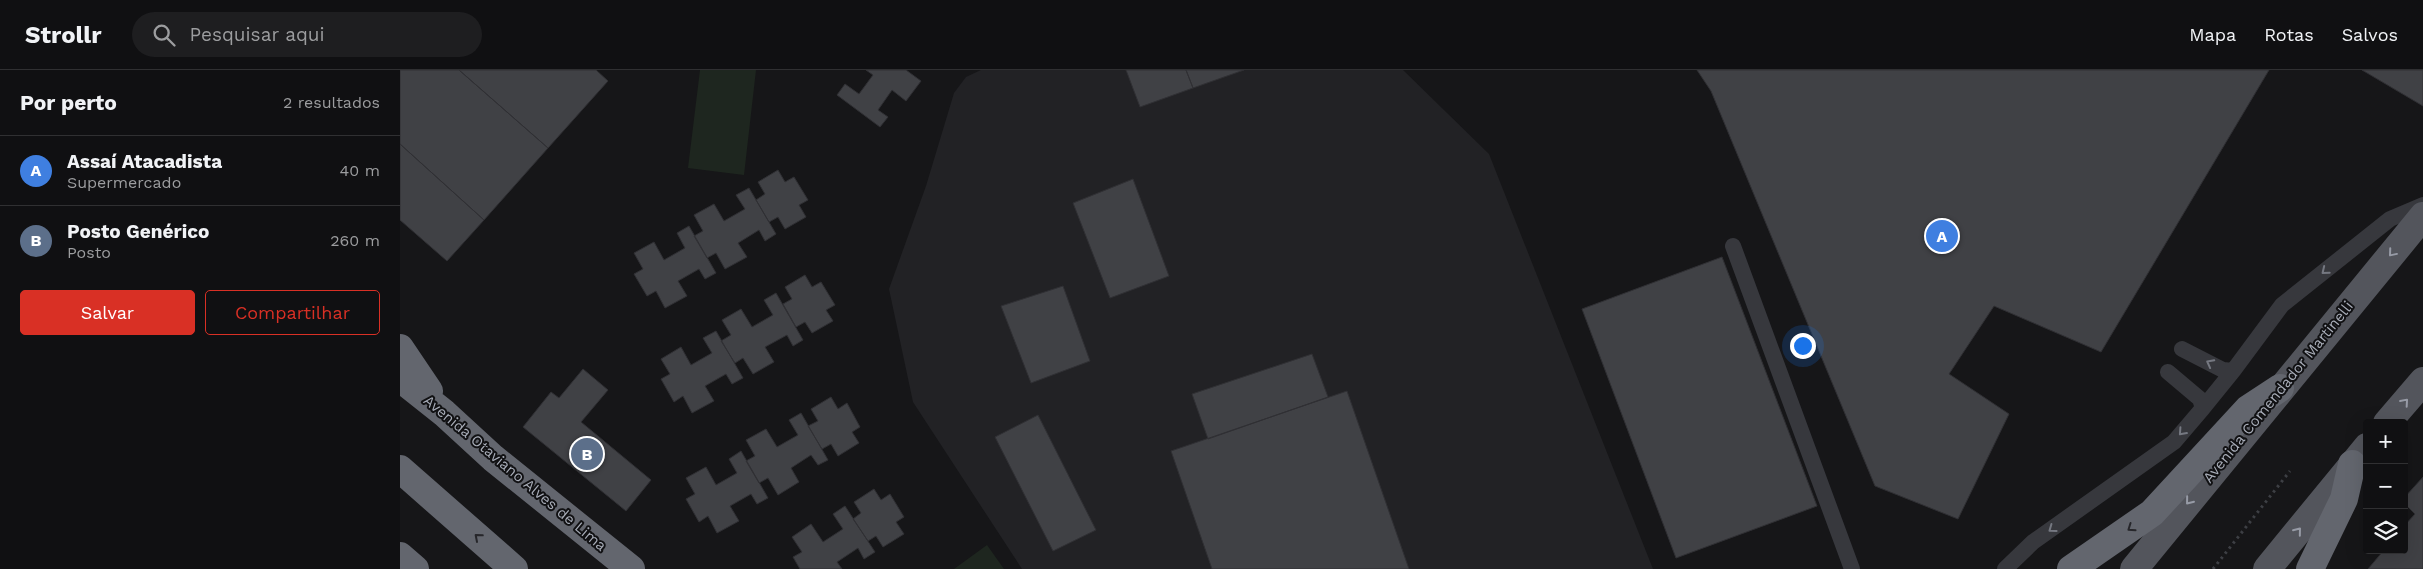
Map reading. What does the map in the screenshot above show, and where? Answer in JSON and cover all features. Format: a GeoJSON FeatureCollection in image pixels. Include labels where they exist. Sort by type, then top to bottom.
{"type":"FeatureCollection","features":[{"type":"Feature","properties":{"kind":"highway"},"geometry":{"type":"LineString","coordinates":[[400,348],[444,413]]}},
{"type":"Feature","properties":{"kind":"highway","name":"Avenida Otaviano Alves de Lima"},"geometry":{"type":"LineString","coordinates":[[400,378],[444,413],[492,458],[631,569]]}},
{"type":"Feature","properties":{"kind":"highway"},"geometry":{"type":"LineString","coordinates":[[2071,569],[2152,513],[2248,410],[2280,388]]}},
{"type":"Feature","properties":{"kind":"highway"},"geometry":{"type":"LineString","coordinates":[[2310,569],[2344,499],[2359,456]]}},
{"type":"Feature","properties":{"kind":"highway"},"geometry":{"type":"LineString","coordinates":[[400,469],[514,569]]}},
{"type":"Feature","properties":{"kind":"highway"},"geometry":{"type":"LineString","coordinates":[[400,556],[415,569]]}},
{"type":"Feature","properties":{"kind":"main road","name":"Avenida Comendador Martinelli"},"geometry":{"type":"LineString","coordinates":[[2134,569],[2280,388],[2423,216]]}},
{"type":"Feature","properties":{"kind":"main road"},"geometry":{"type":"LineString","coordinates":[[2390,419],[2423,381]]}},
{"type":"Feature","properties":{"kind":"main road"},"geometry":{"type":"LineString","coordinates":[[2267,569],[2359,456]]}},
{"type":"Feature","properties":{"kind":"lane"},"geometry":{"type":"LineString","coordinates":[[2004,569],[2033,542],[2174,442],[2233,371],[2282,305],[2390,219],[2423,205]]}},
{"type":"Feature","properties":{"kind":"lane"},"geometry":{"type":"LineString","coordinates":[[1733,246],[1852,569]]}},
{"type":"Feature","properties":{"kind":"lane"},"geometry":{"type":"LineString","coordinates":[[2182,349],[2223,370],[2233,371]]}},
{"type":"Feature","properties":{"kind":"lane"},"geometry":{"type":"LineString","coordinates":[[2168,372],[2200,399],[2203,408]]}},
{"type":"Feature","properties":{"kind":"path"},"geometry":{"type":"LineString","coordinates":[[2213,569],[2290,471]]}},
{"type":"Feature","properties":{"kind":"shaded area"},"geometry":{"type":"Polygon","coordinates":[[[700,70],[756,70],[744,175],[688,168],[700,70]]]}},
{"type":"Feature","properties":{"kind":"shaded area"},"geometry":{"type":"Polygon","coordinates":[[[981,70],[1403,70],[1489,154],[1653,569],[1022,569],[913,402],[889,289],[926,186],[954,93],[966,77],[981,70]]]}},
{"type":"Feature","properties":{"kind":"shaded area"},"geometry":{"type":"Polygon","coordinates":[[[987,545],[1004,569],[954,569],[987,545]]]}},
{"type":"Feature","properties":{"kind":"building"},"geometry":{"type":"Polygon","coordinates":[[[400,70],[459,70],[548,148],[484,220],[400,144],[400,70]]]}},
{"type":"Feature","properties":{"kind":"building"},"geometry":{"type":"Polygon","coordinates":[[[459,70],[596,70],[608,81],[548,148],[459,70]]]}},
{"type":"Feature","properties":{"kind":"building"},"geometry":{"type":"Polygon","coordinates":[[[866,70],[906,70],[921,81],[906,101],[892,90],[878,110],[888,117],[880,127],[837,95],[845,84],[859,94],[873,75],[866,70]]]}},
{"type":"Feature","properties":{"kind":"building"},"geometry":{"type":"Polygon","coordinates":[[[1126,70],[1186,70],[1193,88],[1140,107],[1126,70]]]}},
{"type":"Feature","properties":{"kind":"building"},"geometry":{"type":"Polygon","coordinates":[[[1186,70],[1244,70],[1193,88],[1186,70]]]}},
{"type":"Feature","properties":{"kind":"building"},"geometry":{"type":"Polygon","coordinates":[[[1697,70],[2269,70],[2101,352],[1994,306],[1949,374],[2009,414],[1958,519],[1875,486],[1711,91],[1697,70]]]}},
{"type":"Feature","properties":{"kind":"building"},"geometry":{"type":"Polygon","coordinates":[[[2362,70],[2423,70],[2423,106],[2362,70]]]}},
{"type":"Feature","properties":{"kind":"building"},"geometry":{"type":"Polygon","coordinates":[[[400,144],[484,220],[447,261],[400,220],[400,144]]]}},
{"type":"Feature","properties":{"kind":"building"},"geometry":{"type":"Polygon","coordinates":[[[778,170],[785,182],[794,177],[808,200],[799,205],[806,217],[785,229],[778,217],[769,222],[756,200],[765,194],[758,182],[778,170]]]}},
{"type":"Feature","properties":{"kind":"building"},"geometry":{"type":"Polygon","coordinates":[[[1133,179],[1169,276],[1110,298],[1073,203],[1133,179]]]}},
{"type":"Feature","properties":{"kind":"building"},"geometry":{"type":"Polygon","coordinates":[[[749,188],[776,234],[765,241],[759,230],[738,243],[747,257],[725,269],[716,253],[707,258],[694,236],[703,231],[694,215],[714,204],[724,221],[745,209],[736,195],[749,188]]]}},
{"type":"Feature","properties":{"kind":"building"},"geometry":{"type":"Polygon","coordinates":[[[689,226],[716,273],[705,279],[699,269],[678,281],[687,296],[665,308],[656,291],[647,296],[634,274],[643,269],[634,253],[654,242],[664,260],[685,248],[677,233],[689,226]]]}},
{"type":"Feature","properties":{"kind":"building"},"geometry":{"type":"Polygon","coordinates":[[[1722,257],[1817,506],[1676,558],[1582,309],[1722,257]]]}},
{"type":"Feature","properties":{"kind":"building"},"geometry":{"type":"Polygon","coordinates":[[[805,275],[812,287],[821,282],[835,305],[826,310],[833,321],[812,333],[805,322],[796,327],[783,304],[792,299],[785,287],[805,275]]]}},
{"type":"Feature","properties":{"kind":"building"},"geometry":{"type":"Polygon","coordinates":[[[1063,286],[1090,361],[1031,383],[1001,306],[1063,286]]]}},
{"type":"Feature","properties":{"kind":"building"},"geometry":{"type":"Polygon","coordinates":[[[776,293],[803,340],[793,346],[787,335],[765,347],[774,362],[753,374],[743,358],[735,363],[721,341],[731,335],[722,320],[741,309],[752,327],[773,315],[764,300],[776,293]]]}},
{"type":"Feature","properties":{"kind":"building"},"geometry":{"type":"Polygon","coordinates":[[[716,331],[743,378],[732,384],[726,374],[705,386],[714,401],[692,413],[683,396],[674,402],[661,379],[670,374],[661,359],[681,347],[691,365],[712,353],[703,338],[716,331]]]}},
{"type":"Feature","properties":{"kind":"building"},"geometry":{"type":"Polygon","coordinates":[[[1312,354],[1328,397],[1208,439],[1192,394],[1312,354]]]}},
{"type":"Feature","properties":{"kind":"building"},"geometry":{"type":"Polygon","coordinates":[[[583,369],[608,390],[581,422],[651,480],[626,511],[523,427],[551,392],[559,398],[583,369]]]}},
{"type":"Feature","properties":{"kind":"building"},"geometry":{"type":"Polygon","coordinates":[[[1347,391],[1409,569],[1212,569],[1171,451],[1347,391]]]}},
{"type":"Feature","properties":{"kind":"building"},"geometry":{"type":"Polygon","coordinates":[[[831,397],[838,409],[847,403],[860,427],[852,432],[859,443],[838,456],[831,444],[822,449],[808,426],[818,421],[811,409],[831,397]]]}},
{"type":"Feature","properties":{"kind":"building"},"geometry":{"type":"Polygon","coordinates":[[[801,413],[828,460],[818,465],[811,455],[791,468],[799,482],[778,495],[768,478],[759,483],[746,461],[755,456],[746,440],[766,429],[777,447],[798,435],[789,420],[801,413]]]}},
{"type":"Feature","properties":{"kind":"building"},"geometry":{"type":"Polygon","coordinates":[[[1038,415],[1096,530],[1053,551],[995,437],[1038,415]]]}},
{"type":"Feature","properties":{"kind":"building"},"geometry":{"type":"Polygon","coordinates":[[[741,451],[768,498],[757,504],[751,494],[730,506],[739,521],[717,533],[708,516],[699,522],[686,499],[695,494],[686,478],[706,467],[716,485],[737,473],[729,459],[741,451]]]}},
{"type":"Feature","properties":{"kind":"building"},"geometry":{"type":"Polygon","coordinates":[[[2423,477],[2423,569],[2368,569],[2381,554],[2408,554],[2408,522],[2415,514],[2408,507],[2408,494],[2423,477]]]}},
{"type":"Feature","properties":{"kind":"building"},"geometry":{"type":"Polygon","coordinates":[[[874,489],[881,500],[890,494],[904,517],[896,522],[904,534],[883,547],[876,536],[868,541],[853,519],[861,513],[854,502],[874,489]]]}},
{"type":"Feature","properties":{"kind":"building"},"geometry":{"type":"Polygon","coordinates":[[[845,506],[875,552],[864,559],[858,548],[837,562],[842,569],[800,569],[793,557],[802,552],[792,537],[811,524],[823,542],[843,529],[833,514],[845,506]]]}},
{"type":"Feature","properties":{"kind":"place","name":"Assaí Atacadista"},"geometry":{"type":"Point","coordinates":[1942,236]}},
{"type":"Feature","properties":{"kind":"place","name":"Posto Genérico"},"geometry":{"type":"Point","coordinates":[587,454]}}]}
